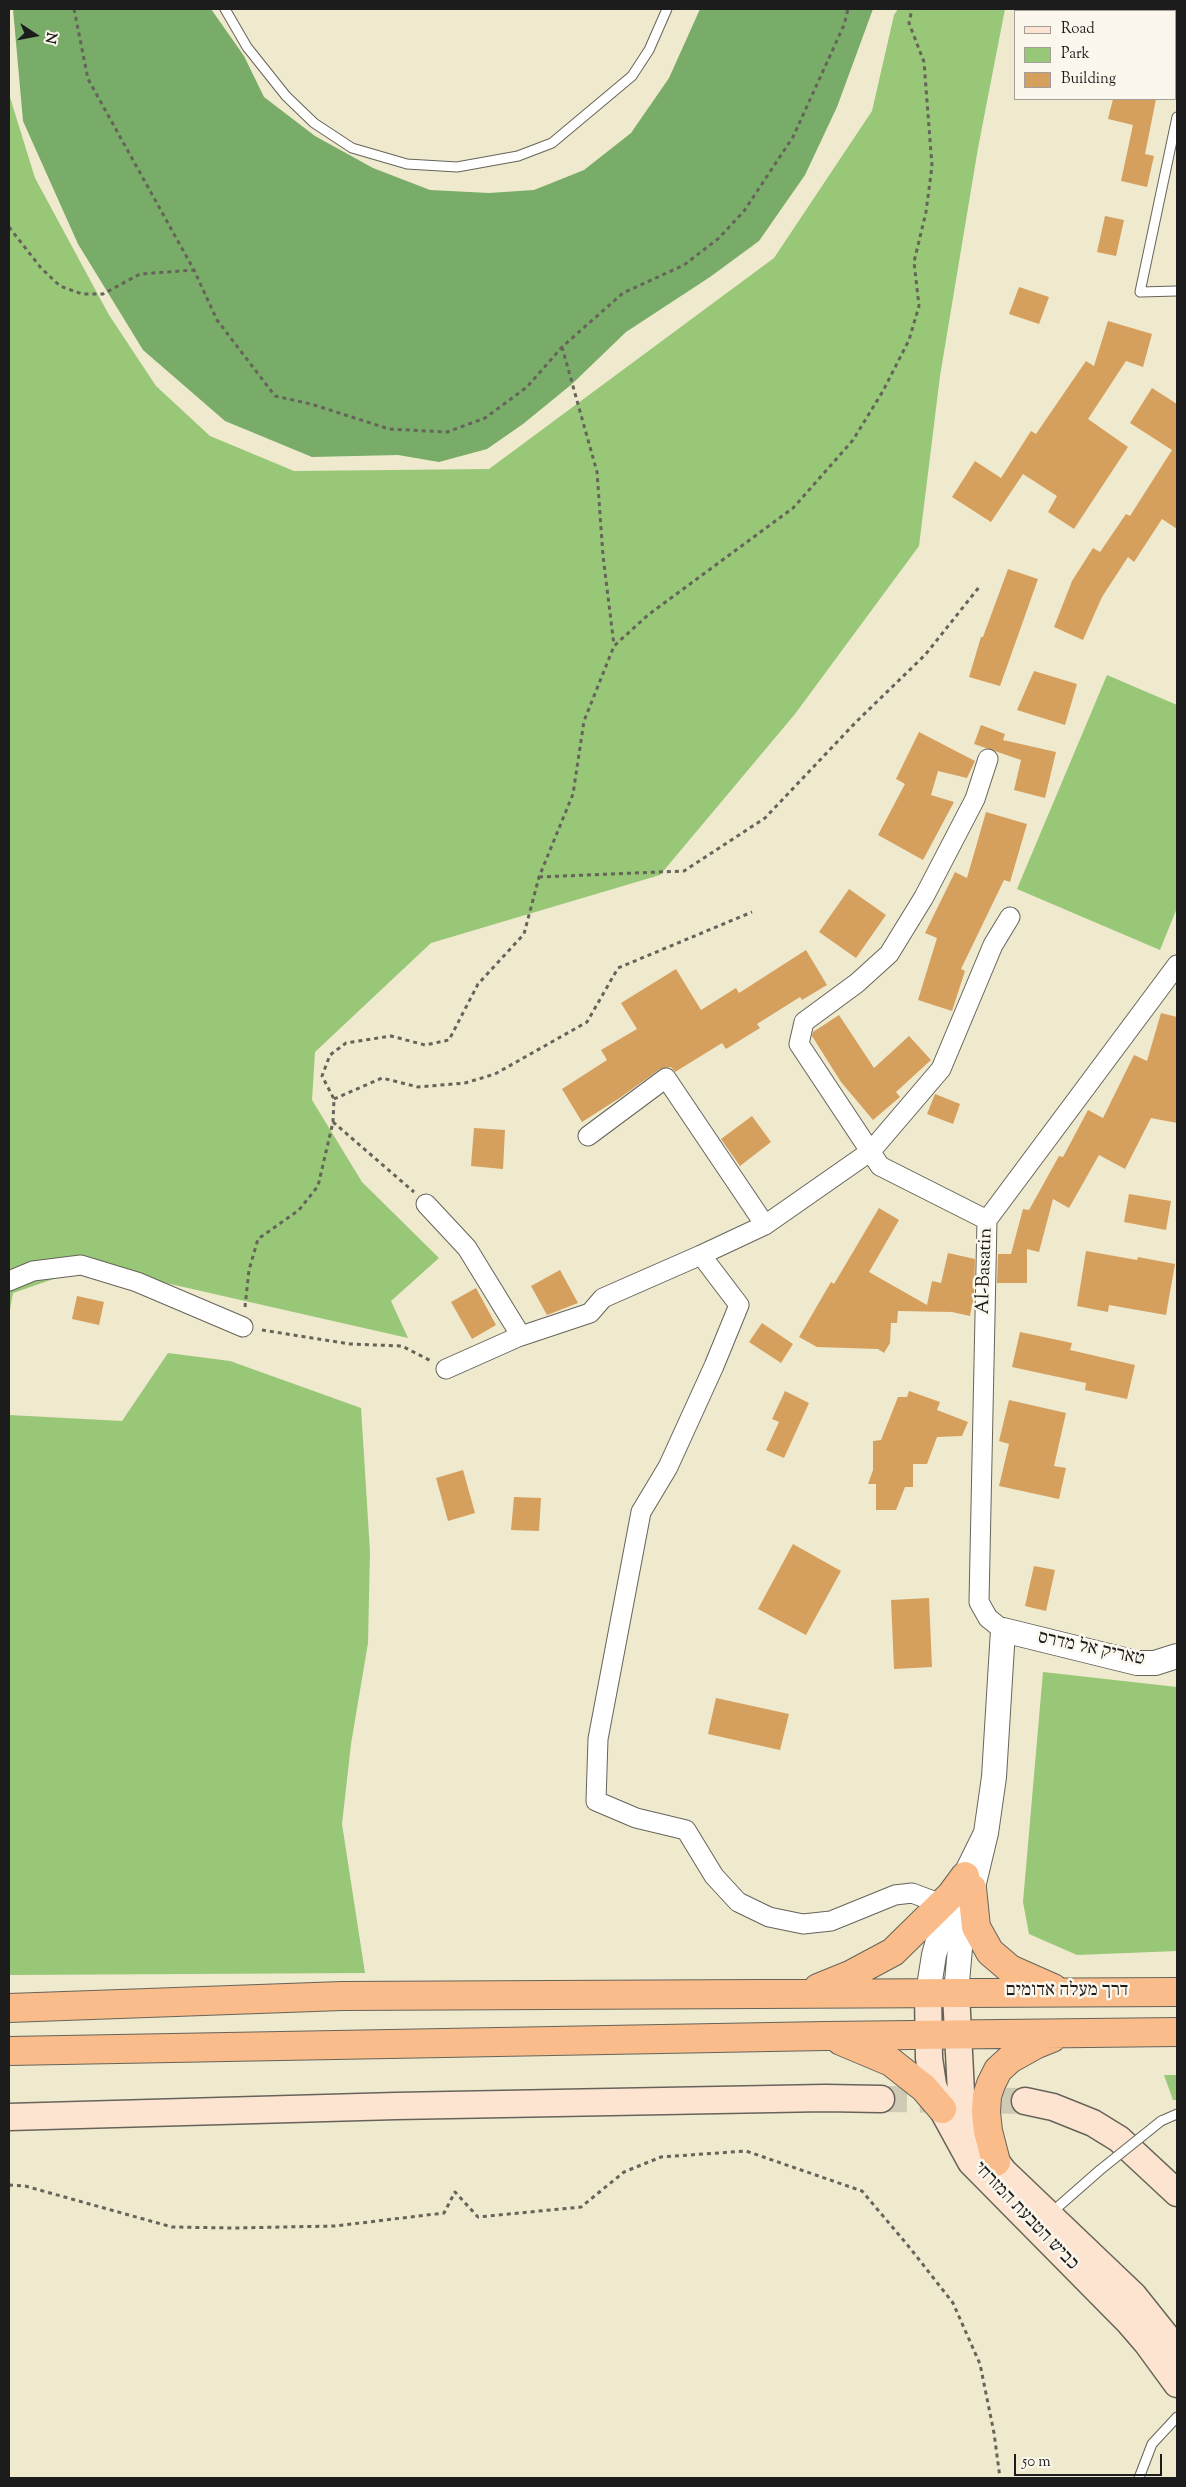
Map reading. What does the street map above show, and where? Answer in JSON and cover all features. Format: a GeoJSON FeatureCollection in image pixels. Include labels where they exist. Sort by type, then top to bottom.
{"type":"FeatureCollection","features":[{"type":"Feature","properties":{"kind":"highway"},"geometry":{"type":"LineString","coordinates":[[959,1913],[968,1882]]}},
{"type":"Feature","properties":{"kind":"highway"},"geometry":{"type":"LineString","coordinates":[[802,1994],[850,1975],[959,1913],[968,1882]]}},
{"type":"Feature","properties":{"kind":"highway"},"geometry":{"type":"LineString","coordinates":[[959,1913],[990,1952],[1010,1969],[1063,1993]]}},
{"type":"Feature","properties":{"kind":"highway","name":"דרך מעלה אדומים"},"geometry":{"type":"LineString","coordinates":[[9,2008],[342,1996],[1177,1992]]}},
{"type":"Feature","properties":{"kind":"highway"},"geometry":{"type":"LineString","coordinates":[[9,2051],[929,2035],[958,2046],[1063,2034],[1177,2032]]}},
{"type":"Feature","properties":{"kind":"highway"},"geometry":{"type":"LineString","coordinates":[[996,2162],[988,2131],[986,2112],[987,2096],[998,2070],[1023,2051],[1063,2034]]}},
{"type":"Feature","properties":{"kind":"highway"},"geometry":{"type":"LineString","coordinates":[[825,2036],[864,2049],[891,2062],[924,2088],[942,2109]]}},
{"type":"Feature","properties":{"kind":"main road","name":"כביש הטבעת המזרחי"},"geometry":{"type":"LineString","coordinates":[[928,1993],[933,2084],[942,2109],[971,2162],[1041,2222],[1134,2296],[1177,2350]]}},
{"type":"Feature","properties":{"kind":"main road","name":"כביש הטבעת המזרחי"},"geometry":{"type":"LineString","coordinates":[[956,1993],[961,2093],[979,2136],[1041,2222],[1153,2350],[1177,2384]]}},
{"type":"Feature","properties":{"kind":"main road"},"geometry":{"type":"LineString","coordinates":[[9,2117],[426,2105],[815,2098],[881,2100]]}},
{"type":"Feature","properties":{"kind":"main road"},"geometry":{"type":"LineString","coordinates":[[1025,2101],[1053,2107],[1093,2124],[1119,2139],[1177,2193]]}},
{"type":"Feature","properties":{"kind":"main road"},"geometry":{"type":"LineString","coordinates":[[1150,2314],[1177,2336]]}},
{"type":"Feature","properties":{"kind":"street"},"geometry":{"type":"LineString","coordinates":[[987,1220],[880,1166],[799,1044],[804,1022],[857,983],[889,954],[924,897],[975,798],[988,759]]}},
{"type":"Feature","properties":{"kind":"street"},"geometry":{"type":"LineString","coordinates":[[446,1369],[521,1336],[590,1313],[603,1298],[765,1225],[871,1151],[941,1069],[993,945],[1010,917]]}},
{"type":"Feature","properties":{"kind":"street","name":"Al-Basatin"},"geometry":{"type":"LineString","coordinates":[[1003,1630],[988,1618],[979,1602],[978,1587],[987,1220],[1177,965]]}},
{"type":"Feature","properties":{"kind":"street"},"geometry":{"type":"LineString","coordinates":[[588,1136],[666,1078],[765,1225]]}},
{"type":"Feature","properties":{"kind":"street"},"geometry":{"type":"LineString","coordinates":[[426,1204],[467,1248],[521,1336]]}},
{"type":"Feature","properties":{"kind":"street"},"geometry":{"type":"LineString","coordinates":[[701,1255],[739,1305],[714,1366],[668,1467],[641,1512],[598,1739],[596,1801],[636,1818],[686,1830],[714,1876],[738,1902],[769,1917],[803,1924],[831,1921],[895,1895],[912,1893],[959,1913]]}},
{"type":"Feature","properties":{"kind":"street"},"geometry":{"type":"LineString","coordinates":[[9,1281],[33,1271],[81,1265],[137,1282],[243,1327]]}},
{"type":"Feature","properties":{"kind":"street"},"geometry":{"type":"LineString","coordinates":[[968,1882],[986,1833],[994,1778],[1003,1630]]}},
{"type":"Feature","properties":{"kind":"street","name":"טאריק אל מדרס"},"geometry":{"type":"LineString","coordinates":[[1003,1630],[1137,1663],[1155,1663],[1177,1656]]}},
{"type":"Feature","properties":{"kind":"street"},"geometry":{"type":"LineString","coordinates":[[928,1993],[934,1955],[959,1913]]}},
{"type":"Feature","properties":{"kind":"street"},"geometry":{"type":"LineString","coordinates":[[956,1993],[959,1913]]}},
{"type":"Feature","properties":{"kind":"lane"},"geometry":{"type":"LineString","coordinates":[[225,9],[246,47],[286,96],[314,123],[352,148],[407,164],[457,167],[518,156],[552,143],[632,76],[649,50],[666,9]]}},
{"type":"Feature","properties":{"kind":"lane"},"geometry":{"type":"LineString","coordinates":[[1177,117],[1140,292],[1177,291]]}},
{"type":"Feature","properties":{"kind":"lane"},"geometry":{"type":"LineString","coordinates":[[1041,2222],[1100,2170],[1161,2121],[1177,2114]]}},
{"type":"Feature","properties":{"kind":"lane"},"geometry":{"type":"LineString","coordinates":[[1139,2478],[1152,2444],[1177,2417]]}},
{"type":"Feature","properties":{"kind":"path"},"geometry":{"type":"LineString","coordinates":[[74,9],[88,78],[194,270],[216,320],[275,396],[311,404],[389,429],[447,432],[485,418],[527,388],[562,346],[623,293],[684,265],[719,238],[744,211],[793,138],[844,25],[848,9]]}},
{"type":"Feature","properties":{"kind":"path"},"geometry":{"type":"LineString","coordinates":[[446,1369],[402,1346],[350,1344],[243,1327],[249,1270],[258,1239],[299,1210],[318,1186],[333,1122],[334,1099],[322,1076],[330,1055],[346,1043],[391,1036],[425,1045],[449,1040],[478,984],[524,934],[538,877],[573,794],[584,721],[614,646],[648,615],[793,508],[853,440],[883,391],[909,340],[919,306],[914,262],[926,212],[932,166],[924,62],[909,23],[912,9]]}},
{"type":"Feature","properties":{"kind":"path"},"geometry":{"type":"LineString","coordinates":[[9,227],[41,268],[60,286],[82,294],[103,294],[140,274],[194,270]]}},
{"type":"Feature","properties":{"kind":"path"},"geometry":{"type":"LineString","coordinates":[[562,346],[597,472],[603,556],[614,646]]}},
{"type":"Feature","properties":{"kind":"path"},"geometry":{"type":"LineString","coordinates":[[538,877],[684,871],[765,818],[856,722],[925,655],[980,586]]}},
{"type":"Feature","properties":{"kind":"path"},"geometry":{"type":"LineString","coordinates":[[334,1099],[382,1078],[418,1087],[465,1083],[494,1074],[587,1022],[618,968],[752,912]]}},
{"type":"Feature","properties":{"kind":"path"},"geometry":{"type":"LineString","coordinates":[[333,1122],[426,1204]]}},
{"type":"Feature","properties":{"kind":"path"},"geometry":{"type":"LineString","coordinates":[[9,2185],[25,2186],[172,2227],[335,2226],[444,2213],[455,2192],[478,2217],[581,2207],[624,2172],[661,2157],[746,2151],[862,2191],[916,2255],[953,2304],[980,2364],[994,2433],[1000,2478]]}},
{"type":"Feature","properties":{"kind":"green space"},"geometry":{"type":"Polygon","coordinates":[[[13,9],[211,9],[244,56],[264,97],[315,136],[373,168],[430,190],[489,193],[534,190],[584,170],[631,133],[669,78],[700,9],[873,9],[837,107],[805,175],[759,241],[710,277],[626,332],[572,384],[523,424],[487,449],[439,462],[398,455],[312,457],[225,421],[143,350],[78,244],[23,121],[13,9]]]}},
{"type":"Feature","properties":{"kind":"green space"},"geometry":{"type":"Polygon","coordinates":[[[898,9],[1005,9],[978,148],[940,376],[919,546],[795,714],[660,875],[431,943],[315,1052],[312,1100],[362,1182],[439,1258],[391,1301],[408,1338],[91,1266],[13,1293],[9,1315],[9,94],[35,178],[109,315],[156,386],[210,436],[294,471],[489,469],[774,258],[872,111],[894,15],[898,9]]]}},
{"type":"Feature","properties":{"kind":"green space"},"geometry":{"type":"Polygon","coordinates":[[[1107,675],[1177,705],[1177,908],[1160,950],[1017,889],[1107,675]]]}},
{"type":"Feature","properties":{"kind":"green space"},"geometry":{"type":"Polygon","coordinates":[[[168,1353],[230,1361],[361,1408],[370,1552],[368,1643],[351,1744],[342,1824],[365,1973],[9,1975],[9,1415],[122,1421],[168,1353]]]}},
{"type":"Feature","properties":{"kind":"green space"},"geometry":{"type":"Polygon","coordinates":[[[1043,1672],[1177,1687],[1177,1951],[1077,1955],[1029,1934],[1023,1902],[1043,1672]]]}},
{"type":"Feature","properties":{"kind":"green space"},"geometry":{"type":"Polygon","coordinates":[[[1164,2075],[1177,2075],[1177,2100],[1173,2100],[1164,2075]]]}},
{"type":"Feature","properties":{"kind":"building"},"geometry":{"type":"Polygon","coordinates":[[[1113,100],[1156,100],[1145,154],[1154,156],[1147,187],[1121,181],[1133,125],[1108,119],[1113,100]]]}},
{"type":"Feature","properties":{"kind":"building"},"geometry":{"type":"Polygon","coordinates":[[[1105,216],[1124,220],[1116,256],[1097,252],[1105,216]]]}},
{"type":"Feature","properties":{"kind":"building"},"geometry":{"type":"Polygon","coordinates":[[[1019,287],[1049,297],[1039,324],[1009,314],[1019,287]]]}},
{"type":"Feature","properties":{"kind":"building"},"geometry":{"type":"Polygon","coordinates":[[[1108,321],[1152,334],[1143,367],[1126,361],[1088,419],[1128,447],[1074,529],[1048,512],[1057,496],[1023,474],[991,522],[952,497],[975,461],[1001,478],[1031,431],[1036,434],[1086,361],[1094,366],[1108,321]]]}},
{"type":"Feature","properties":{"kind":"building"},"geometry":{"type":"Polygon","coordinates":[[[1152,388],[1177,404],[1177,529],[1162,519],[1134,562],[1128,557],[1102,597],[1083,640],[1054,627],[1072,581],[1093,548],[1100,552],[1126,514],[1130,516],[1172,450],[1130,423],[1152,388]]]}},
{"type":"Feature","properties":{"kind":"building"},"geometry":{"type":"Polygon","coordinates":[[[1008,569],[1038,579],[1000,686],[969,677],[981,637],[983,637],[1008,569]]]}},
{"type":"Feature","properties":{"kind":"building"},"geometry":{"type":"Polygon","coordinates":[[[1034,671],[1077,684],[1065,725],[1017,710],[1034,671]]]}},
{"type":"Feature","properties":{"kind":"building"},"geometry":{"type":"Polygon","coordinates":[[[981,725],[1005,734],[1003,740],[1056,752],[1045,798],[1014,790],[1021,760],[974,744],[981,725]]]}},
{"type":"Feature","properties":{"kind":"building"},"geometry":{"type":"Polygon","coordinates":[[[919,732],[975,761],[967,778],[938,771],[931,795],[954,802],[923,860],[878,835],[905,784],[896,779],[919,732]]]}},
{"type":"Feature","properties":{"kind":"building"},"geometry":{"type":"Polygon","coordinates":[[[986,812],[1027,824],[1010,882],[1004,880],[961,969],[965,971],[952,1011],[918,1000],[937,938],[925,933],[955,872],[967,878],[986,812]]]}},
{"type":"Feature","properties":{"kind":"building"},"geometry":{"type":"Polygon","coordinates":[[[849,889],[886,915],[856,958],[819,932],[849,889]]]}},
{"type":"Feature","properties":{"kind":"building"},"geometry":{"type":"Polygon","coordinates":[[[806,950],[827,985],[802,1000],[800,997],[757,1024],[760,1028],[726,1049],[722,1043],[675,1072],[671,1067],[660,1069],[582,1122],[562,1089],[607,1060],[601,1050],[637,1029],[621,1003],[676,969],[701,1010],[736,988],[739,993],[806,950]]]}},
{"type":"Feature","properties":{"kind":"building"},"geometry":{"type":"Polygon","coordinates":[[[1161,1013],[1177,1017],[1177,1123],[1151,1118],[1125,1169],[1099,1155],[1069,1208],[1053,1199],[1039,1252],[1027,1249],[1027,1283],[997,1283],[998,1254],[1011,1254],[1023,1209],[1029,1210],[1059,1156],[1063,1157],[1088,1110],[1103,1118],[1134,1055],[1147,1061],[1161,1013]]]}},
{"type":"Feature","properties":{"kind":"building"},"geometry":{"type":"Polygon","coordinates":[[[839,1015],[874,1068],[909,1036],[931,1060],[896,1092],[900,1097],[873,1120],[841,1082],[812,1036],[813,1032],[839,1015]]]}},
{"type":"Feature","properties":{"kind":"building"},"geometry":{"type":"Polygon","coordinates":[[[935,1094],[960,1104],[953,1124],[927,1114],[935,1094]]]}},
{"type":"Feature","properties":{"kind":"building"},"geometry":{"type":"Polygon","coordinates":[[[752,1116],[771,1142],[740,1166],[721,1139],[752,1116]]]}},
{"type":"Feature","properties":{"kind":"building"},"geometry":{"type":"Polygon","coordinates":[[[474,1128],[505,1130],[503,1169],[471,1166],[474,1128]]]}},
{"type":"Feature","properties":{"kind":"building"},"geometry":{"type":"Polygon","coordinates":[[[1129,1194],[1171,1201],[1166,1230],[1124,1222],[1129,1194]]]}},
{"type":"Feature","properties":{"kind":"building"},"geometry":{"type":"Polygon","coordinates":[[[879,1208],[899,1220],[869,1272],[927,1305],[932,1281],[941,1283],[948,1253],[975,1259],[974,1295],[970,1316],[952,1312],[898,1311],[897,1323],[891,1323],[890,1343],[884,1353],[878,1349],[817,1347],[799,1337],[831,1282],[834,1284],[879,1208]]]}},
{"type":"Feature","properties":{"kind":"building"},"geometry":{"type":"Polygon","coordinates":[[[1086,1251],[1137,1260],[1138,1257],[1175,1264],[1166,1315],[1109,1305],[1108,1312],[1077,1306],[1086,1251]]]}},
{"type":"Feature","properties":{"kind":"building"},"geometry":{"type":"Polygon","coordinates":[[[560,1270],[578,1303],[547,1315],[531,1286],[560,1270]]]}},
{"type":"Feature","properties":{"kind":"building"},"geometry":{"type":"Polygon","coordinates":[[[476,1288],[496,1325],[472,1339],[451,1302],[476,1288]]]}},
{"type":"Feature","properties":{"kind":"building"},"geometry":{"type":"Polygon","coordinates":[[[77,1296],[104,1302],[99,1325],[72,1319],[77,1296]]]}},
{"type":"Feature","properties":{"kind":"building"},"geometry":{"type":"Polygon","coordinates":[[[762,1323],[793,1344],[781,1363],[749,1342],[762,1323]]]}},
{"type":"Feature","properties":{"kind":"building"},"geometry":{"type":"Polygon","coordinates":[[[1020,1332],[1072,1343],[1070,1350],[1135,1365],[1127,1399],[1085,1390],[1086,1383],[1012,1367],[1020,1332]]]}},
{"type":"Feature","properties":{"kind":"building"},"geometry":{"type":"Polygon","coordinates":[[[785,1391],[809,1403],[784,1458],[766,1450],[779,1422],[772,1419],[785,1391]]]}},
{"type":"Feature","properties":{"kind":"building"},"geometry":{"type":"Polygon","coordinates":[[[909,1391],[940,1402],[937,1410],[968,1422],[962,1436],[937,1437],[927,1464],[913,1464],[913,1487],[905,1487],[896,1510],[876,1510],[876,1484],[868,1484],[873,1470],[873,1441],[881,1440],[898,1397],[907,1397],[909,1391]]]}},
{"type":"Feature","properties":{"kind":"building"},"geometry":{"type":"Polygon","coordinates":[[[1009,1400],[1066,1413],[1054,1466],[1066,1468],[1059,1499],[999,1486],[1009,1444],[999,1441],[1009,1400]]]}},
{"type":"Feature","properties":{"kind":"building"},"geometry":{"type":"Polygon","coordinates":[[[463,1470],[475,1513],[448,1521],[436,1478],[463,1470]]]}},
{"type":"Feature","properties":{"kind":"building"},"geometry":{"type":"Polygon","coordinates":[[[514,1497],[541,1498],[539,1531],[511,1530],[514,1497]]]}},
{"type":"Feature","properties":{"kind":"building"},"geometry":{"type":"Polygon","coordinates":[[[793,1544],[841,1571],[806,1635],[758,1609],[793,1544]]]}},
{"type":"Feature","properties":{"kind":"building"},"geometry":{"type":"Polygon","coordinates":[[[1034,1566],[1055,1570],[1046,1611],[1025,1606],[1034,1566]]]}},
{"type":"Feature","properties":{"kind":"building"},"geometry":{"type":"Polygon","coordinates":[[[929,1598],[932,1667],[894,1669],[891,1600],[929,1598]]]}},
{"type":"Feature","properties":{"kind":"building"},"geometry":{"type":"Polygon","coordinates":[[[716,1698],[789,1714],[780,1750],[708,1734],[716,1698]]]}},
{"type":"Feature","properties":{"kind":"tunnel"},"geometry":{"type":"LineString","coordinates":[[881,2099],[1025,2101]]}}]}
